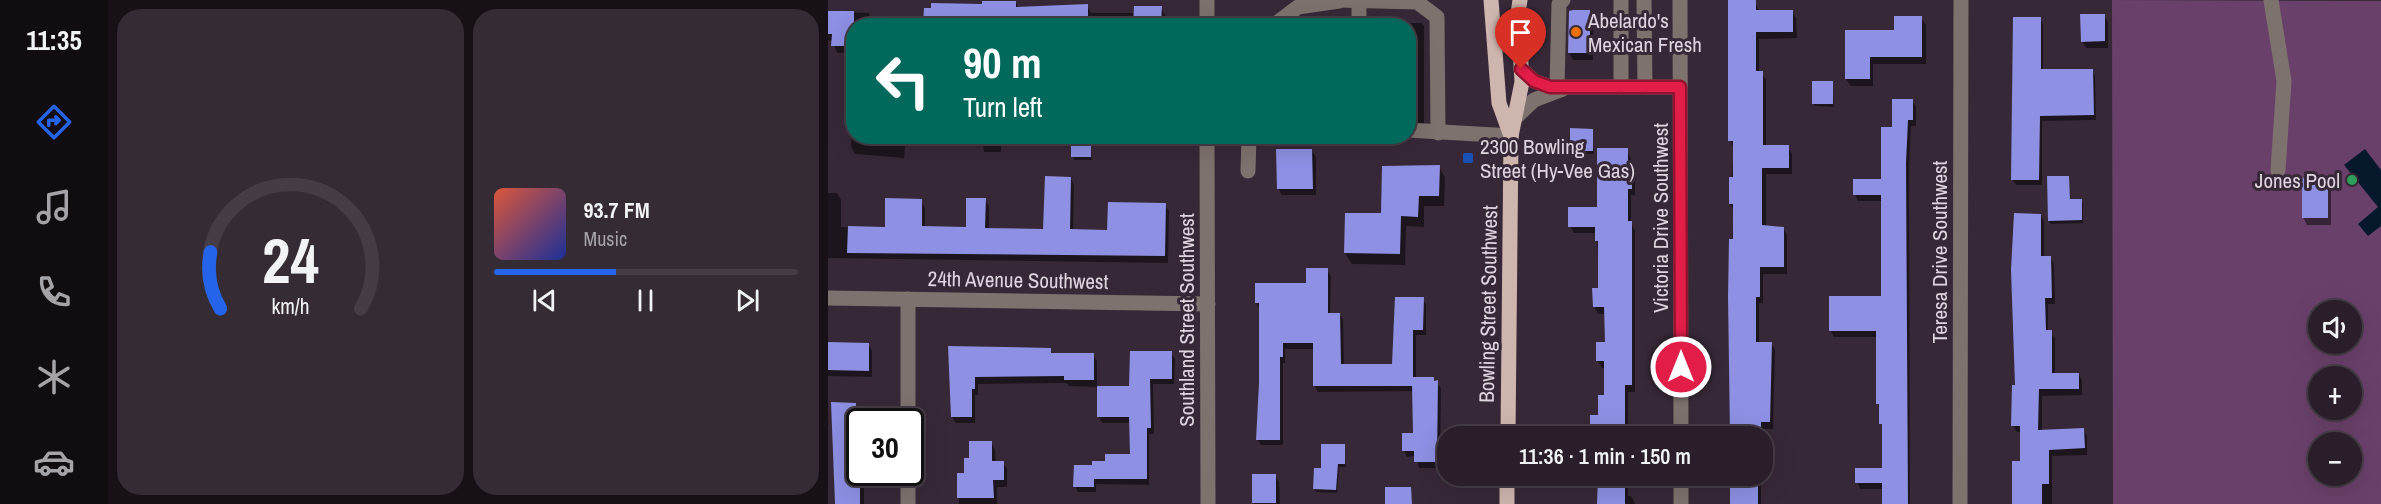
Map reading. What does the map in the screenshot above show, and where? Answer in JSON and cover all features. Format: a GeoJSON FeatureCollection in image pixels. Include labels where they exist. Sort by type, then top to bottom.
{"type":"FeatureCollection","features":[{"type":"Feature","properties":{"kind":"main road","name":"Bowling Street Southwest"},"geometry":{"type":"LineString","coordinates":[[1491,0],[1499,103],[1511,136]]}},
{"type":"Feature","properties":{"kind":"main road","name":"Bowling Street Southwest"},"geometry":{"type":"LineString","coordinates":[[1508,426],[1511,136],[1522,82],[1518,14],[1520,0]]}},
{"type":"Feature","properties":{"kind":"main road"},"geometry":{"type":"LineString","coordinates":[[1507,486],[1507,504]]}},
{"type":"Feature","properties":{"kind":"street"},"geometry":{"type":"LineString","coordinates":[[1207,0],[1207,18]]}},
{"type":"Feature","properties":{"kind":"street"},"geometry":{"type":"LineString","coordinates":[[1561,87],[1556,31],[1559,4],[1563,0]]}},
{"type":"Feature","properties":{"kind":"street"},"geometry":{"type":"LineString","coordinates":[[1620,0],[1621,87]]}},
{"type":"Feature","properties":{"kind":"street"},"geometry":{"type":"LineString","coordinates":[[1644,0],[1645,87]]}},
{"type":"Feature","properties":{"kind":"street","name":"Victoria Drive Southwest"},"geometry":{"type":"LineString","coordinates":[[1680,0],[1681,426]]}},
{"type":"Feature","properties":{"kind":"street","name":"Teresa Drive Southwest"},"geometry":{"type":"LineString","coordinates":[[1960,504],[1961,0]]}},
{"type":"Feature","properties":{"kind":"street"},"geometry":{"type":"LineString","coordinates":[[2271,0],[2284,81],[2278,170]]}},
{"type":"Feature","properties":{"kind":"street"},"geometry":{"type":"LineString","coordinates":[[1284,18],[1298,7],[1339,1],[1418,2],[1437,17],[1438,133]]}},
{"type":"Feature","properties":{"kind":"street"},"geometry":{"type":"LineString","coordinates":[[1359,1],[1359,18]]}},
{"type":"Feature","properties":{"kind":"street"},"geometry":{"type":"LineString","coordinates":[[1521,69],[1541,84],[1561,87],[1680,87]]}},
{"type":"Feature","properties":{"kind":"street"},"geometry":{"type":"LineString","coordinates":[[1515,118],[1534,100],[1561,87]]}},
{"type":"Feature","properties":{"kind":"street"},"geometry":{"type":"LineString","coordinates":[[1416,131],[1511,136]]}},
{"type":"Feature","properties":{"kind":"street","name":"Southland Street Southwest"},"geometry":{"type":"LineString","coordinates":[[1208,144],[1208,504]]}},
{"type":"Feature","properties":{"kind":"street"},"geometry":{"type":"LineString","coordinates":[[1248,171],[1249,144]]}},
{"type":"Feature","properties":{"kind":"street","name":"24th Avenue Southwest"},"geometry":{"type":"LineString","coordinates":[[828,298],[1208,304]]}},
{"type":"Feature","properties":{"kind":"street"},"geometry":{"type":"LineString","coordinates":[[908,299],[908,408]]}},
{"type":"Feature","properties":{"kind":"street"},"geometry":{"type":"LineString","coordinates":[[908,486],[908,504]]}},
{"type":"Feature","properties":{"kind":"street"},"geometry":{"type":"LineString","coordinates":[[1681,486],[1681,504]]}},
{"type":"Feature","properties":{"kind":"shaded area"},"geometry":{"type":"Polygon","coordinates":[[[2112,0],[2381,1],[2381,504],[2113,504],[2112,0]]]}},
{"type":"Feature","properties":{"kind":"water"},"geometry":{"type":"Polygon","coordinates":[[[2365,149],[2381,170],[2381,226],[2368,236],[2358,224],[2378,207],[2344,165],[2365,149]]]}},
{"type":"Feature","properties":{"kind":"building"},"geometry":{"type":"Polygon","coordinates":[[[1728,0],[1756,0],[1756,10],[1793,10],[1793,32],[1756,32],[1756,71],[1763,71],[1763,145],[1789,145],[1789,168],[1762,168],[1762,225],[1784,227],[1784,267],[1760,267],[1760,297],[1756,297],[1756,342],[1772,342],[1770,422],[1761,422],[1761,426],[1730,426],[1728,296],[1729,239],[1733,239],[1733,204],[1729,204],[1729,177],[1733,177],[1733,141],[1728,141],[1728,0]]]}},
{"type":"Feature","properties":{"kind":"building"},"geometry":{"type":"Polygon","coordinates":[[[982,1],[1016,1],[1016,7],[1088,4],[1088,18],[923,18],[924,8],[931,8],[931,3],[982,4],[982,1]]]}},
{"type":"Feature","properties":{"kind":"building"},"geometry":{"type":"Polygon","coordinates":[[[1134,6],[1162,6],[1161,18],[1133,18],[1134,6]]]}},
{"type":"Feature","properties":{"kind":"building","name":"Abelardo's Mexican Fresh"},"geometry":{"type":"Polygon","coordinates":[[[1590,10],[1590,53],[1568,53],[1569,11],[1590,10]]]}},
{"type":"Feature","properties":{"kind":"building"},"geometry":{"type":"Polygon","coordinates":[[[828,11],[854,11],[854,18],[846,18],[846,46],[831,46],[832,34],[828,34],[828,11]]]}},
{"type":"Feature","properties":{"kind":"building"},"geometry":{"type":"Polygon","coordinates":[[[2080,14],[2105,14],[2105,41],[2081,42],[2080,14]]]}},
{"type":"Feature","properties":{"kind":"building"},"geometry":{"type":"Polygon","coordinates":[[[1894,16],[1922,16],[1922,57],[1870,57],[1870,79],[1845,79],[1845,30],[1894,30],[1894,16]]]}},
{"type":"Feature","properties":{"kind":"building"},"geometry":{"type":"Polygon","coordinates":[[[2013,17],[2041,17],[2041,69],[2093,69],[2094,115],[2040,116],[2039,180],[2011,180],[2013,17]]]}},
{"type":"Feature","properties":{"kind":"building"},"geometry":{"type":"Polygon","coordinates":[[[1812,81],[1833,81],[1833,104],[1812,104],[1812,81]]]}},
{"type":"Feature","properties":{"kind":"building"},"geometry":{"type":"Polygon","coordinates":[[[1892,99],[1913,99],[1913,120],[1908,120],[1906,163],[1908,504],[1882,504],[1882,483],[1855,483],[1855,468],[1882,468],[1882,424],[1879,424],[1879,404],[1876,404],[1876,331],[1829,331],[1829,296],[1881,296],[1881,195],[1853,195],[1853,179],[1881,179],[1881,127],[1892,127],[1892,99]]]}},
{"type":"Feature","properties":{"kind":"building"},"geometry":{"type":"Polygon","coordinates":[[[1570,128],[1593,129],[1593,151],[1570,151],[1570,128]]]}},
{"type":"Feature","properties":{"kind":"building"},"geometry":{"type":"Polygon","coordinates":[[[1071,144],[1091,144],[1091,157],[1071,157],[1071,144]]]}},
{"type":"Feature","properties":{"kind":"building"},"geometry":{"type":"Polygon","coordinates":[[[1597,148],[1628,148],[1628,161],[1632,161],[1632,189],[1628,189],[1628,221],[1632,221],[1632,385],[1625,385],[1625,426],[1590,426],[1590,415],[1598,415],[1598,395],[1604,395],[1604,361],[1596,361],[1596,342],[1605,342],[1604,307],[1593,307],[1592,288],[1598,288],[1598,241],[1595,241],[1595,227],[1568,227],[1568,207],[1597,207],[1597,148]]]}},
{"type":"Feature","properties":{"kind":"building"},"geometry":{"type":"Polygon","coordinates":[[[1276,149],[1312,149],[1313,189],[1277,189],[1276,149]]]}},
{"type":"Feature","properties":{"kind":"building"},"geometry":{"type":"Polygon","coordinates":[[[1440,165],[1439,196],[1419,196],[1418,217],[1401,216],[1400,254],[1344,253],[1345,213],[1381,213],[1382,166],[1440,165]]]}},
{"type":"Feature","properties":{"kind":"building"},"geometry":{"type":"Polygon","coordinates":[[[1045,176],[1071,177],[1070,229],[1107,230],[1108,202],[1166,203],[1165,256],[847,253],[848,226],[885,227],[885,198],[922,199],[922,226],[966,227],[966,198],[986,198],[985,228],[1043,229],[1045,176]]]}},
{"type":"Feature","properties":{"kind":"building"},"geometry":{"type":"Polygon","coordinates":[[[2047,176],[2069,176],[2070,199],[2082,199],[2082,220],[2048,221],[2047,176]]]}},
{"type":"Feature","properties":{"kind":"building"},"geometry":{"type":"Polygon","coordinates":[[[2302,178],[2328,178],[2328,218],[2302,218],[2302,178]]]}},
{"type":"Feature","properties":{"kind":"building"},"geometry":{"type":"Polygon","coordinates":[[[2014,213],[2041,214],[2041,256],[2051,256],[2052,298],[2045,298],[2046,330],[2052,330],[2052,373],[2079,373],[2079,389],[2039,389],[2038,430],[2084,428],[2085,448],[2049,450],[2049,484],[2042,484],[2042,504],[2012,504],[2012,461],[2020,461],[2020,426],[2011,426],[2012,385],[2015,385],[2011,270],[2014,213]]]}},
{"type":"Feature","properties":{"kind":"building"},"geometry":{"type":"Polygon","coordinates":[[[1306,268],[1328,268],[1328,313],[1340,313],[1341,364],[1392,364],[1395,297],[1424,297],[1423,330],[1413,330],[1413,377],[1434,377],[1434,381],[1438,380],[1437,462],[1414,462],[1414,451],[1402,451],[1402,433],[1413,433],[1412,386],[1313,386],[1313,343],[1283,343],[1283,357],[1280,357],[1280,440],[1256,440],[1259,303],[1255,303],[1255,283],[1306,283],[1306,268]]]}},
{"type":"Feature","properties":{"kind":"building"},"geometry":{"type":"Polygon","coordinates":[[[828,342],[869,343],[869,371],[828,370],[828,342]]]}},
{"type":"Feature","properties":{"kind":"building"},"geometry":{"type":"Polygon","coordinates":[[[948,346],[1051,348],[1051,353],[1094,353],[1094,380],[1064,380],[1064,376],[975,377],[975,389],[972,389],[972,417],[951,417],[948,346]]]}},
{"type":"Feature","properties":{"kind":"building"},"geometry":{"type":"Polygon","coordinates":[[[1130,351],[1172,351],[1172,379],[1150,379],[1151,428],[1147,428],[1147,479],[1094,479],[1094,487],[1073,487],[1074,465],[1092,465],[1092,461],[1105,461],[1105,454],[1130,454],[1129,417],[1097,417],[1097,386],[1129,386],[1130,351]]]}},
{"type":"Feature","properties":{"kind":"building"},"geometry":{"type":"Polygon","coordinates":[[[831,402],[856,403],[856,408],[846,408],[846,486],[860,486],[860,504],[835,504],[831,402]]]}},
{"type":"Feature","properties":{"kind":"building"},"geometry":{"type":"Polygon","coordinates":[[[969,441],[992,441],[992,461],[1004,461],[1004,480],[993,480],[994,498],[957,498],[957,473],[964,473],[964,458],[969,458],[969,441]]]}},
{"type":"Feature","properties":{"kind":"building"},"geometry":{"type":"Polygon","coordinates":[[[1321,444],[1345,444],[1345,464],[1338,464],[1336,490],[1313,489],[1314,468],[1321,468],[1321,444]]]}},
{"type":"Feature","properties":{"kind":"building"},"geometry":{"type":"Polygon","coordinates":[[[1252,474],[1276,474],[1276,503],[1252,503],[1252,474]]]}},
{"type":"Feature","properties":{"kind":"building"},"geometry":{"type":"Polygon","coordinates":[[[1598,486],[1625,486],[1625,504],[1597,504],[1598,486]]]}},
{"type":"Feature","properties":{"kind":"building"},"geometry":{"type":"Polygon","coordinates":[[[1730,486],[1758,486],[1758,504],[1730,504],[1730,486]]]}},
{"type":"Feature","properties":{"kind":"building"},"geometry":{"type":"Polygon","coordinates":[[[1385,487],[1411,487],[1412,504],[1385,504],[1385,487]]]}},
{"type":"Feature","properties":{"kind":"place","name":"Abelardo's Mexican Fresh"},"geometry":{"type":"Point","coordinates":[1576,32]}},
{"type":"Feature","properties":{"kind":"place","name":"2300 Bowling Street (Hy-Vee Gas)"},"geometry":{"type":"Point","coordinates":[1468,158]}},
{"type":"Feature","properties":{"kind":"place","name":"Jones Pool"},"geometry":{"type":"Point","coordinates":[2352,180]}},
{"type":"Feature","properties":{"kind":"route"},"geometry":{"type":"LineString","coordinates":[[1521,69],[1534,81],[1550,87],[1680,87],[1681,367]]}}]}
